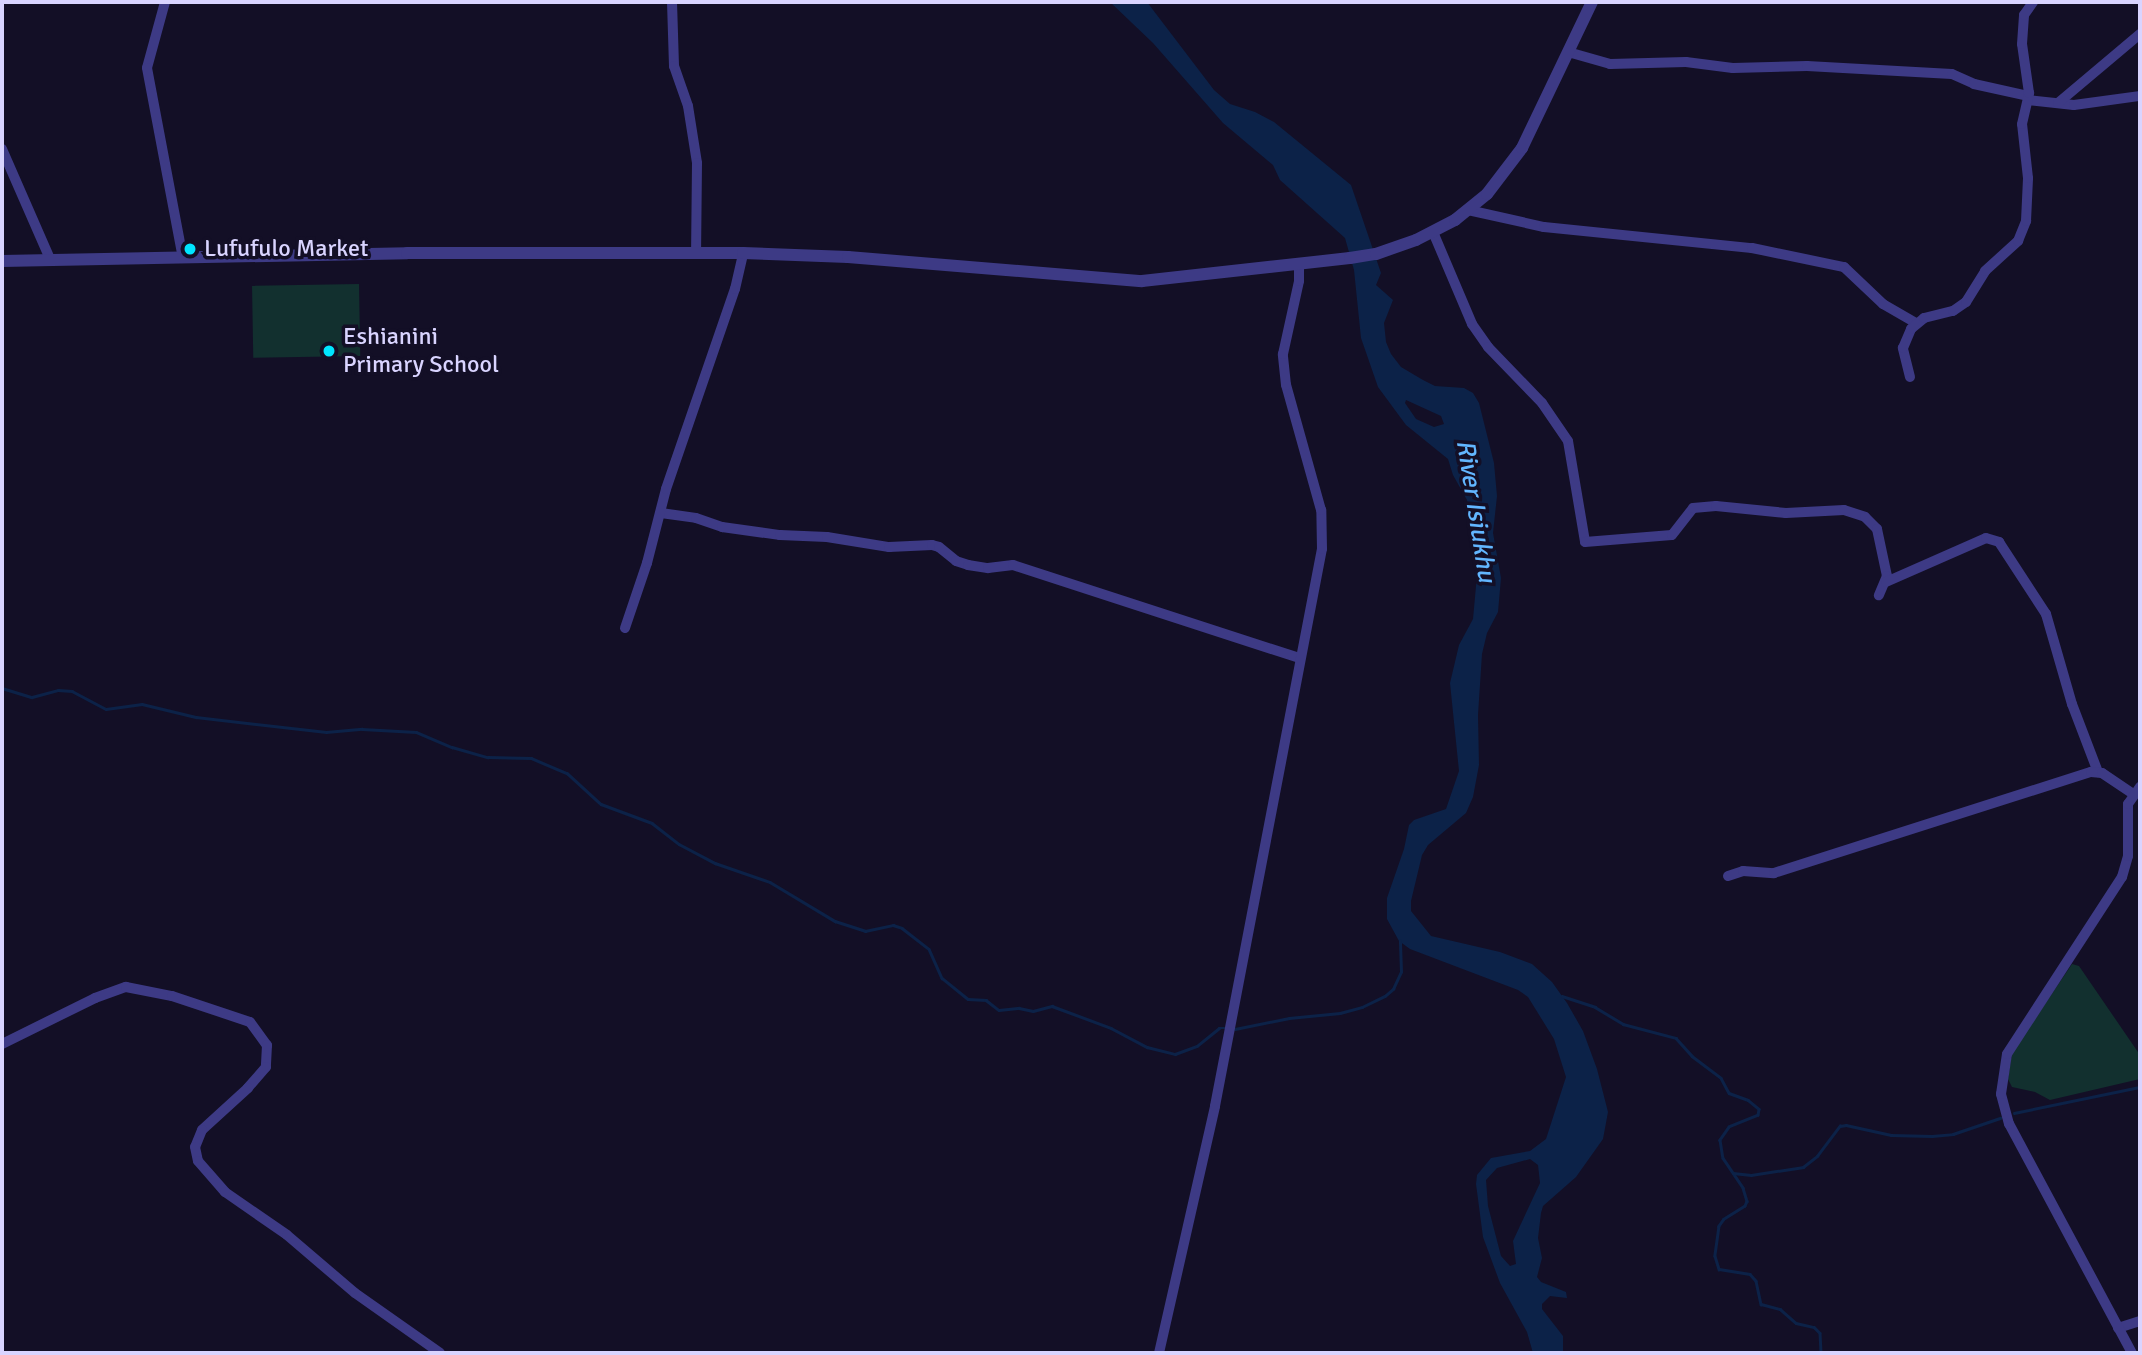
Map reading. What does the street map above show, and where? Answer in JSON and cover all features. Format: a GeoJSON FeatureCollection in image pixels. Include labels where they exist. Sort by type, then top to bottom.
{"type":"FeatureCollection","features":[{"type":"Feature","properties":{"kind":"street"},"geometry":{"type":"LineString","coordinates":[[165,2],[147,68],[183,258]]}},
{"type":"Feature","properties":{"kind":"street"},"geometry":{"type":"LineString","coordinates":[[672,2],[674,66],[688,106],[697,163],[696,253]]}},
{"type":"Feature","properties":{"kind":"street"},"geometry":{"type":"LineString","coordinates":[[2,261],[551,251],[743,253],[848,257],[1131,281],[1222,275],[1376,254],[1433,232],[1468,210],[1487,194],[1515,160],[1592,2]]}},
{"type":"Feature","properties":{"kind":"street"},"geometry":{"type":"LineString","coordinates":[[1910,377],[1903,348],[1916,323],[1959,308],[1985,271],[2018,240],[2026,216],[2028,163],[2022,124],[2028,98],[2022,44],[2024,15],[2033,2]]}},
{"type":"Feature","properties":{"kind":"street"},"geometry":{"type":"LineString","coordinates":[[2058,103],[2140,34]]}},
{"type":"Feature","properties":{"kind":"street"},"geometry":{"type":"LineString","coordinates":[[1568,52],[1610,64],[1686,62],[1734,68],[1807,66],[1952,74],[1974,84],[2058,103],[2087,104],[2140,96]]}},
{"type":"Feature","properties":{"kind":"street"},"geometry":{"type":"LineString","coordinates":[[2,149],[50,259]]}},
{"type":"Feature","properties":{"kind":"street"},"geometry":{"type":"LineString","coordinates":[[1468,210],[1544,227],[1752,248],[1844,267],[1882,304],[1916,323]]}},
{"type":"Feature","properties":{"kind":"street"},"geometry":{"type":"LineString","coordinates":[[1433,232],[1472,324],[1488,346],[1542,403],[1568,441],[1585,542],[1672,535],[1692,508],[1716,506],[1786,513],[1844,510],[1865,517],[1877,529],[1886,582],[1880,595]]}},
{"type":"Feature","properties":{"kind":"street"},"geometry":{"type":"LineString","coordinates":[[625,628],[666,489],[735,289],[743,253]]}},
{"type":"Feature","properties":{"kind":"street"},"geometry":{"type":"LineString","coordinates":[[1159,1353],[1216,1106],[1300,658],[1314,600],[1323,526],[1317,493],[1286,385],[1283,354],[1299,281],[1299,265]]}},
{"type":"Feature","properties":{"kind":"street"},"geometry":{"type":"LineString","coordinates":[[661,513],[696,518],[722,527],[780,535],[827,537],[889,547],[932,545],[939,547],[956,561],[968,565],[988,568],[1013,565],[1300,658]]}},
{"type":"Feature","properties":{"kind":"street"},"geometry":{"type":"LineString","coordinates":[[1886,582],[1986,538],[1999,542],[2046,614],[2072,704],[2098,772]]}},
{"type":"Feature","properties":{"kind":"street"},"geometry":{"type":"LineString","coordinates":[[1728,876],[1743,871],[1774,873],[2057,781],[2098,772],[2137,791],[2128,804],[2128,856],[2122,877],[2007,1054],[2001,1094],[2009,1125],[2132,1353]]}},
{"type":"Feature","properties":{"kind":"street"},"geometry":{"type":"LineString","coordinates":[[2,1044],[83,1003],[126,987],[172,996],[250,1022],[267,1045],[266,1067],[248,1088],[202,1130],[195,1147],[198,1161],[225,1192],[287,1235],[355,1293],[440,1353]]}},
{"type":"Feature","properties":{"kind":"street"},"geometry":{"type":"LineString","coordinates":[[2118,1328],[2140,1321]]}},
{"type":"Feature","properties":{"kind":"green space"},"geometry":{"type":"Polygon","coordinates":[[[359,284],[360,356],[253,358],[252,286],[359,284]]]}},
{"type":"Feature","properties":{"kind":"green space"},"geometry":{"type":"Polygon","coordinates":[[[2072,964],[2079,966],[2140,1055],[2140,1079],[2050,1100],[2035,1092],[2012,1087],[2008,1079],[2012,1053],[2072,964]]]}},
{"type":"Feature","properties":{"kind":"water","name":"River Isiukhu"},"geometry":{"type":"Polygon","coordinates":[[[1110,2],[1147,2],[1214,90],[1230,104],[1274,122],[1351,185],[1381,273],[1376,285],[1393,300],[1384,323],[1386,342],[1391,354],[1401,367],[1423,380],[1435,386],[1464,388],[1473,393],[1479,403],[1494,463],[1497,496],[1493,533],[1501,578],[1498,612],[1487,633],[1482,654],[1478,715],[1479,765],[1473,797],[1466,813],[1428,845],[1422,855],[1411,911],[1431,936],[1500,952],[1532,964],[1552,982],[1567,1003],[1583,1031],[1597,1069],[1608,1112],[1603,1139],[1576,1177],[1543,1206],[1538,1238],[1542,1258],[1537,1277],[1541,1282],[1566,1292],[1567,1298],[1550,1296],[1542,1304],[1542,1309],[1563,1336],[1563,1353],[1533,1353],[1527,1332],[1500,1283],[1483,1237],[1476,1184],[1477,1175],[1491,1158],[1530,1151],[1546,1139],[1566,1077],[1554,1039],[1528,997],[1518,990],[1410,949],[1399,941],[1387,919],[1387,898],[1404,849],[1409,825],[1414,820],[1446,809],[1459,771],[1450,683],[1459,645],[1473,619],[1477,575],[1467,500],[1453,475],[1448,459],[1406,425],[1378,387],[1361,338],[1354,270],[1345,238],[1280,180],[1273,165],[1223,123],[1153,43],[1110,2]],[[1406,400],[1405,403],[1416,419],[1434,427],[1444,424],[1441,416],[1406,400]],[[1530,1159],[1497,1168],[1486,1180],[1488,1206],[1501,1256],[1510,1266],[1516,1264],[1513,1241],[1540,1183],[1538,1165],[1530,1159]]]}},
{"type":"Feature","properties":{"kind":"waterway"},"geometry":{"type":"LineString","coordinates":[[2,688],[32,697],[58,690],[72,691],[106,709],[142,704],[196,717],[326,732],[362,729],[416,732],[452,747],[488,757],[531,758],[567,773],[601,804],[652,823],[679,844],[715,863],[770,882],[835,921],[865,931],[893,925],[902,928],[929,949],[942,978],[968,999],[986,1000],[999,1010],[1019,1008],[1033,1011],[1052,1006],[1111,1028],[1147,1047],[1175,1054],[1197,1046],[1219,1028],[1226,1028]]}},
{"type":"Feature","properties":{"kind":"waterway"},"geometry":{"type":"LineString","coordinates":[[1235,1029],[1289,1018],[1340,1013],[1362,1007],[1385,996],[1393,989],[1401,972],[1400,941]]}},
{"type":"Feature","properties":{"kind":"waterway"},"geometry":{"type":"LineString","coordinates":[[1562,996],[1595,1007],[1623,1024],[1676,1038],[1692,1056],[1721,1078],[1729,1093],[1748,1100],[1759,1109],[1758,1115],[1729,1127],[1720,1140],[1723,1158],[1743,1188],[1747,1201],[1745,1206],[1724,1219],[1719,1226],[1715,1256],[1719,1269],[1750,1274],[1756,1281],[1761,1304],[1780,1309],[1796,1323],[1814,1327],[1820,1333],[1821,1353]]}},
{"type":"Feature","properties":{"kind":"waterway"},"geometry":{"type":"LineString","coordinates":[[2014,1113],[2140,1087]]}},
{"type":"Feature","properties":{"kind":"waterway"},"geometry":{"type":"LineString","coordinates":[[1733,1173],[1751,1175],[1803,1167],[1817,1156],[1840,1126],[1891,1135],[1932,1136],[1953,1134],[2000,1118]]}},
{"type":"Feature","properties":{"kind":"place","name":"Lufufulo Market"},"geometry":{"type":"Point","coordinates":[190,249]}},
{"type":"Feature","properties":{"kind":"place","name":"Eshianini Primary School"},"geometry":{"type":"Point","coordinates":[329,351]}}]}
